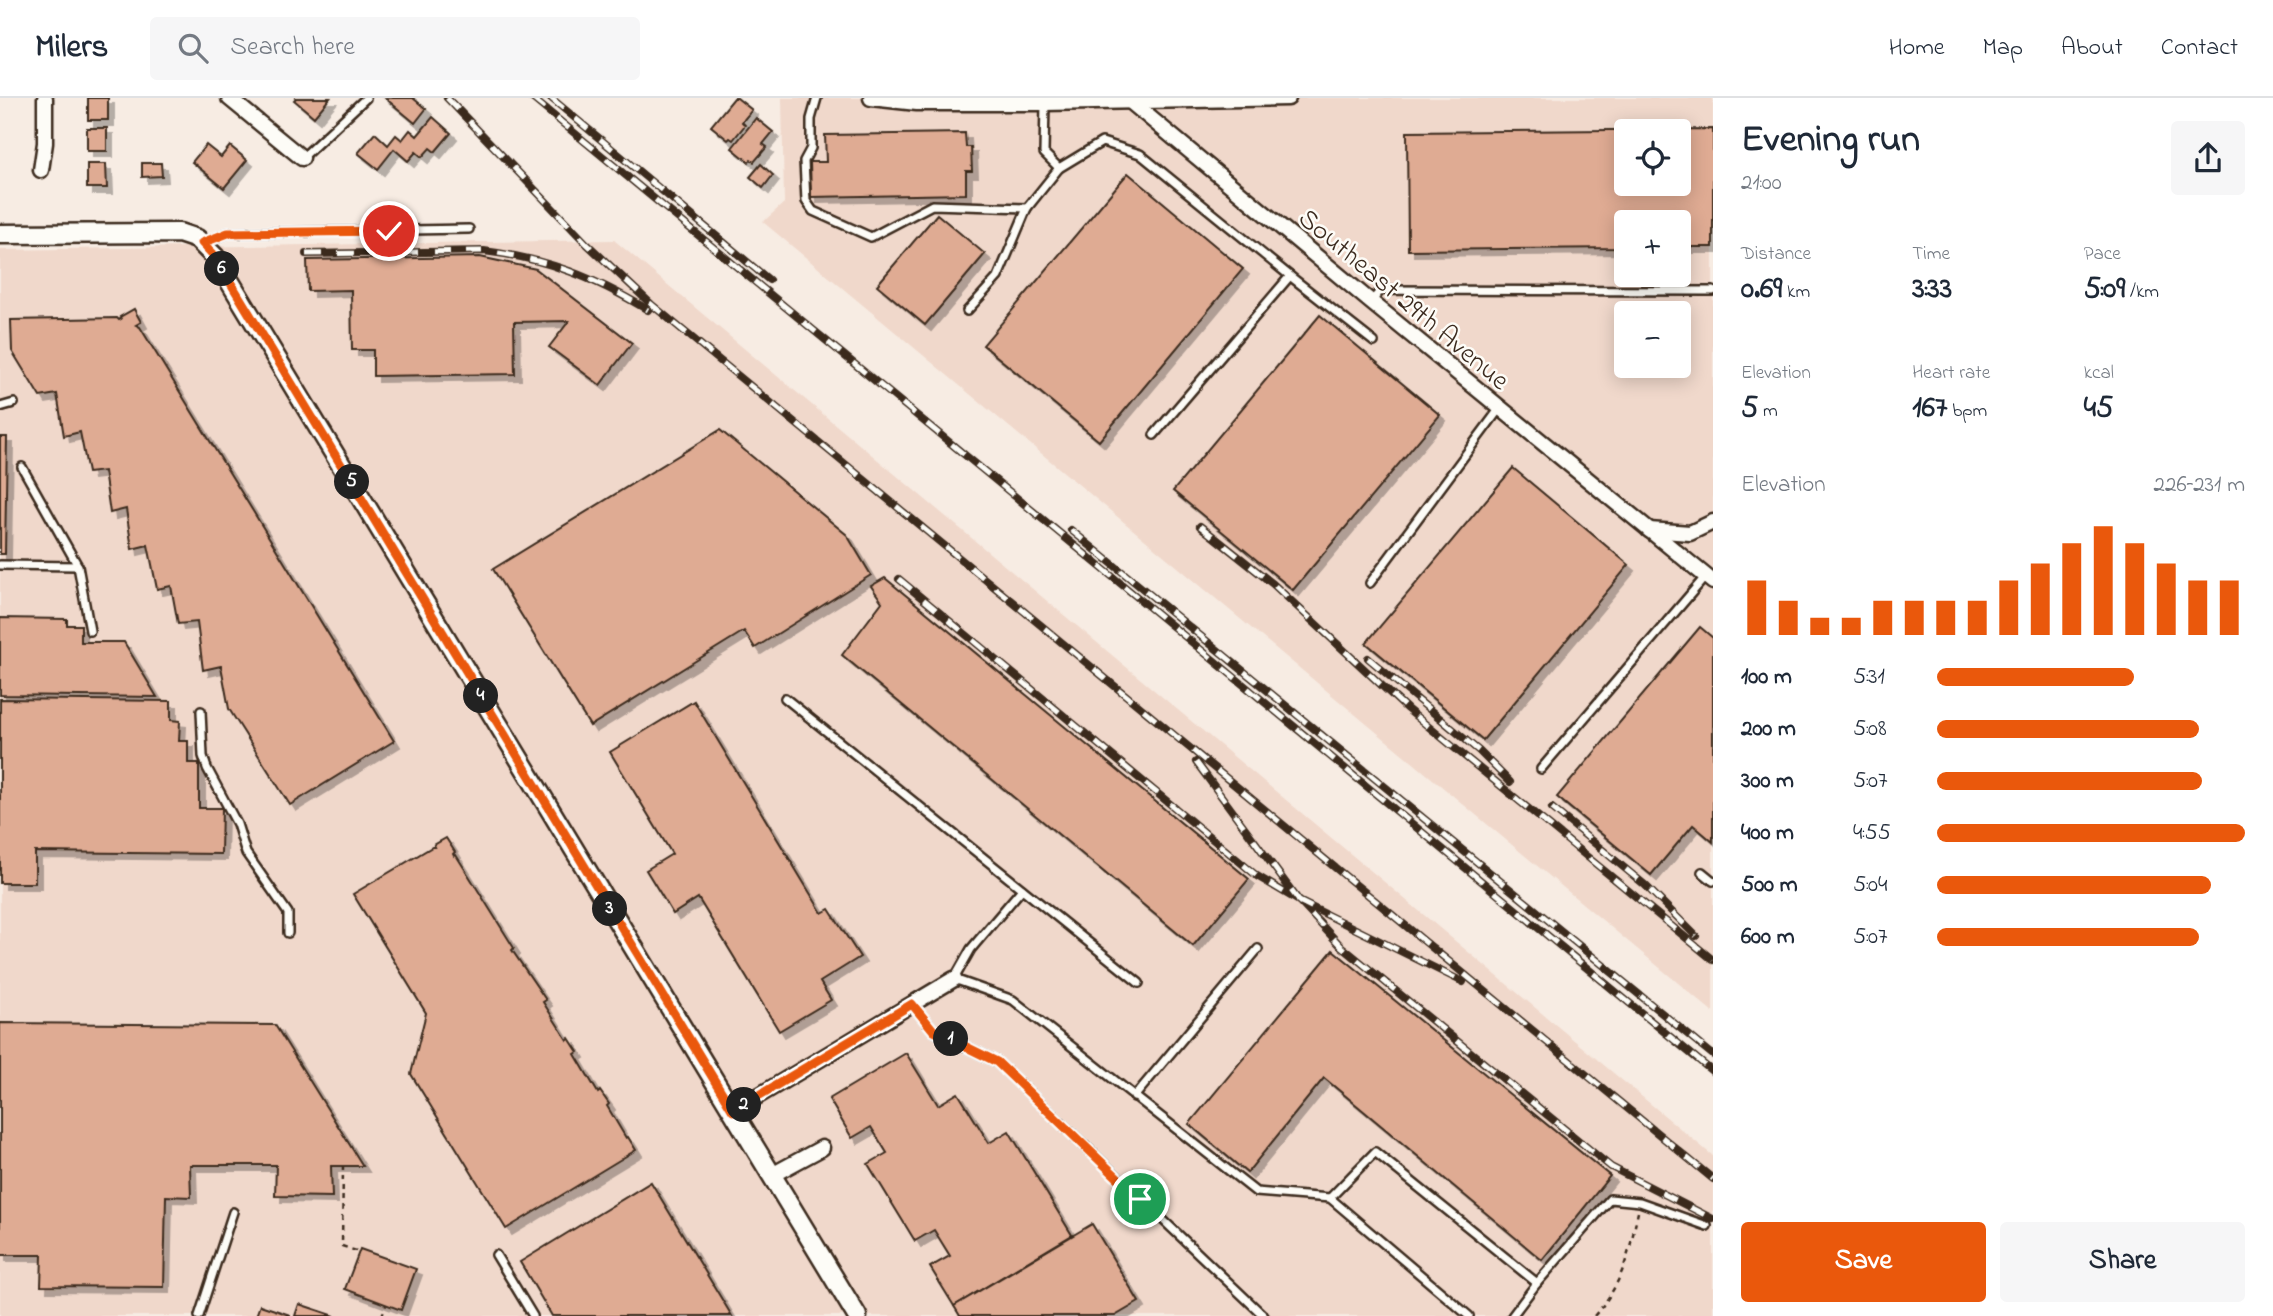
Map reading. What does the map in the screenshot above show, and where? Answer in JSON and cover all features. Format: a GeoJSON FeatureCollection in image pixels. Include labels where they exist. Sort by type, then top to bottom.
{"type":"FeatureCollection","features":[{"type":"Feature","properties":{"kind":"street"},"geometry":{"type":"LineString","coordinates":[[41,170],[45,98]]}},
{"type":"Feature","properties":{"kind":"street"},"geometry":{"type":"LineString","coordinates":[[229,98],[302,158]]}},
{"type":"Feature","properties":{"kind":"street"},"geometry":{"type":"LineString","coordinates":[[871,98],[917,103],[1288,98]]}},
{"type":"Feature","properties":{"kind":"street","name":"Southeast 29th Avenue"},"geometry":{"type":"LineString","coordinates":[[1131,102],[1709,579]]}},
{"type":"Feature","properties":{"kind":"street"},"geometry":{"type":"LineString","coordinates":[[0,234],[179,233],[200,241],[215,257],[857,1316]]}},
{"type":"Feature","properties":{"kind":"street"},"geometry":{"type":"LineString","coordinates":[[1649,530],[1690,533],[1713,522]]}},
{"type":"Feature","properties":{"kind":"street"},"geometry":{"type":"LineString","coordinates":[[733,1111],[954,979]]}},
{"type":"Feature","properties":{"kind":"street"},"geometry":{"type":"LineString","coordinates":[[772,1175],[822,1148]]}},
{"type":"Feature","properties":{"kind":"lane"},"geometry":{"type":"LineString","coordinates":[[302,158],[366,98]]}},
{"type":"Feature","properties":{"kind":"lane"},"geometry":{"type":"LineString","coordinates":[[817,98],[811,119],[811,148],[804,161],[806,201],[813,211],[871,237],[932,205],[1027,208]]}},
{"type":"Feature","properties":{"kind":"lane"},"geometry":{"type":"LineString","coordinates":[[1045,101],[1044,153],[1059,168]]}},
{"type":"Feature","properties":{"kind":"lane"},"geometry":{"type":"LineString","coordinates":[[967,311],[998,277],[1027,208],[1059,168],[1102,142],[1140,154],[1374,342]]}},
{"type":"Feature","properties":{"kind":"lane"},"geometry":{"type":"LineString","coordinates":[[200,241],[228,233],[469,229]]}},
{"type":"Feature","properties":{"kind":"lane"},"geometry":{"type":"LineString","coordinates":[[1154,435],[1290,276]]}},
{"type":"Feature","properties":{"kind":"lane"},"geometry":{"type":"LineString","coordinates":[[1371,302],[1381,290],[1713,291]]}},
{"type":"Feature","properties":{"kind":"lane"},"geometry":{"type":"LineString","coordinates":[[0,407],[14,403]]}},
{"type":"Feature","properties":{"kind":"lane"},"geometry":{"type":"LineString","coordinates":[[1370,583],[1500,408]]}},
{"type":"Feature","properties":{"kind":"lane"},"geometry":{"type":"LineString","coordinates":[[22,467],[78,566],[90,631]]}},
{"type":"Feature","properties":{"kind":"lane"},"geometry":{"type":"LineString","coordinates":[[0,565],[78,566]]}},
{"type":"Feature","properties":{"kind":"lane"},"geometry":{"type":"LineString","coordinates":[[1541,769],[1709,579]]}},
{"type":"Feature","properties":{"kind":"lane"},"geometry":{"type":"LineString","coordinates":[[785,698],[1139,983]]}},
{"type":"Feature","properties":{"kind":"lane"},"geometry":{"type":"LineString","coordinates":[[201,711],[203,756],[207,768],[237,824],[246,853],[288,913],[288,933]]}},
{"type":"Feature","properties":{"kind":"lane"},"geometry":{"type":"LineString","coordinates":[[1702,872],[1713,881]]}},
{"type":"Feature","properties":{"kind":"lane"},"geometry":{"type":"LineString","coordinates":[[1022,889],[971,949],[954,979],[1013,1000],[1256,1192],[1330,1198],[1469,1316]]}},
{"type":"Feature","properties":{"kind":"lane"},"geometry":{"type":"LineString","coordinates":[[1134,1097],[1258,948]]}},
{"type":"Feature","properties":{"kind":"lane"},"geometry":{"type":"LineString","coordinates":[[912,1004],[934,1031],[997,1062],[1264,1316]]}},
{"type":"Feature","properties":{"kind":"lane"},"geometry":{"type":"LineString","coordinates":[[1330,1198],[1375,1152],[1537,1283]]}},
{"type":"Feature","properties":{"kind":"lane"},"geometry":{"type":"LineString","coordinates":[[1512,1316],[1610,1199],[1640,1202],[1707,1226]]}},
{"type":"Feature","properties":{"kind":"lane"},"geometry":{"type":"LineString","coordinates":[[199,1316],[233,1212]]}},
{"type":"Feature","properties":{"kind":"lane"},"geometry":{"type":"LineString","coordinates":[[496,1255],[533,1316]]}},
{"type":"Feature","properties":{"kind":"path"},"geometry":{"type":"LineString","coordinates":[[343,1166],[342,1246],[359,1252]]}},
{"type":"Feature","properties":{"kind":"path"},"geometry":{"type":"LineString","coordinates":[[1594,1316],[1611,1298],[1628,1256],[1640,1202]]}},
{"type":"Feature","properties":{"kind":"path"},"geometry":{"type":"LineString","coordinates":[[382,1316],[386,1305]]}},
{"type":"Feature","properties":{"kind":"shaded area"},"geometry":{"type":"Polygon","coordinates":[[[782,98],[1713,98],[1713,1012],[763,222],[784,203],[782,98]]]}},
{"type":"Feature","properties":{"kind":"shaded area"},"geometry":{"type":"Polygon","coordinates":[[[614,240],[1713,1156],[1713,1316],[0,1316],[0,250],[614,240]]]}},
{"type":"Feature","properties":{"kind":"building"},"geometry":{"type":"Polygon","coordinates":[[[88,98],[108,98],[108,120],[88,120],[88,98]]]}},
{"type":"Feature","properties":{"kind":"building"},"geometry":{"type":"Polygon","coordinates":[[[330,98],[314,117],[294,100],[330,98]]]}},
{"type":"Feature","properties":{"kind":"building"},"geometry":{"type":"Polygon","coordinates":[[[385,98],[413,98],[426,109],[415,123],[385,98]]]}},
{"type":"Feature","properties":{"kind":"building"},"geometry":{"type":"Polygon","coordinates":[[[734,98],[752,110],[742,122],[745,125],[733,140],[728,140],[711,126],[734,98]]]}},
{"type":"Feature","properties":{"kind":"building"},"geometry":{"type":"Polygon","coordinates":[[[433,117],[451,133],[435,152],[430,148],[422,157],[416,152],[408,161],[394,149],[378,169],[358,153],[375,133],[388,145],[396,135],[402,140],[410,130],[417,136],[433,117]]]}},
{"type":"Feature","properties":{"kind":"building"},"geometry":{"type":"Polygon","coordinates":[[[756,118],[773,132],[763,144],[767,147],[754,162],[749,162],[732,148],[756,118]]]}},
{"type":"Feature","properties":{"kind":"building"},"geometry":{"type":"Polygon","coordinates":[[[87,128],[107,128],[107,151],[87,151],[87,128]]]}},
{"type":"Feature","properties":{"kind":"building"},"geometry":{"type":"Polygon","coordinates":[[[1691,129],[1713,129],[1713,247],[1691,247],[1691,210],[1614,210],[1614,248],[1408,250],[1407,132],[1614,130],[1614,196],[1691,196],[1691,129]]]}},
{"type":"Feature","properties":{"kind":"building"},"geometry":{"type":"Polygon","coordinates":[[[965,133],[966,147],[971,147],[972,171],[966,171],[966,194],[811,197],[810,162],[826,162],[825,135],[965,133]]]}},
{"type":"Feature","properties":{"kind":"building"},"geometry":{"type":"Polygon","coordinates":[[[206,145],[221,157],[230,146],[247,160],[224,188],[192,162],[206,145]]]}},
{"type":"Feature","properties":{"kind":"building"},"geometry":{"type":"Polygon","coordinates":[[[142,163],[161,163],[162,176],[142,177],[142,163]]]}},
{"type":"Feature","properties":{"kind":"building"},"geometry":{"type":"Polygon","coordinates":[[[87,164],[106,164],[107,188],[87,188],[87,164]]]}},
{"type":"Feature","properties":{"kind":"building"},"geometry":{"type":"Polygon","coordinates":[[[761,164],[773,175],[763,188],[750,177],[761,164]]]}},
{"type":"Feature","properties":{"kind":"building"},"geometry":{"type":"Polygon","coordinates":[[[1128,173],[1243,269],[1099,441],[983,345],[1128,173]]]}},
{"type":"Feature","properties":{"kind":"building"},"geometry":{"type":"Polygon","coordinates":[[[937,214],[985,254],[925,325],[877,285],[937,214]]]}},
{"type":"Feature","properties":{"kind":"building"},"geometry":{"type":"Polygon","coordinates":[[[480,257],[536,269],[632,343],[600,385],[549,347],[569,321],[514,322],[515,374],[373,376],[373,350],[352,350],[351,290],[308,291],[307,260],[480,257]]]}},
{"type":"Feature","properties":{"kind":"building"},"geometry":{"type":"Polygon","coordinates":[[[134,309],[141,322],[136,325],[140,327],[394,741],[290,805],[229,709],[221,666],[203,670],[197,622],[178,624],[171,586],[157,589],[148,545],[132,549],[126,509],[110,513],[104,471],[88,473],[80,432],[64,436],[57,394],[40,397],[12,351],[11,320],[119,320],[134,309]]]}},
{"type":"Feature","properties":{"kind":"building"},"geometry":{"type":"Polygon","coordinates":[[[1320,315],[1440,415],[1293,590],[1173,491],[1320,315]]]}},
{"type":"Feature","properties":{"kind":"building"},"geometry":{"type":"Polygon","coordinates":[[[720,430],[847,535],[871,575],[755,648],[744,631],[590,726],[493,569],[720,430]]]}},
{"type":"Feature","properties":{"kind":"building"},"geometry":{"type":"Polygon","coordinates":[[[0,437],[7,437],[5,554],[0,554],[0,437]]]}},
{"type":"Feature","properties":{"kind":"building"},"geometry":{"type":"Polygon","coordinates":[[[1513,468],[1629,565],[1483,740],[1366,643],[1513,468]]]}},
{"type":"Feature","properties":{"kind":"building"},"geometry":{"type":"Polygon","coordinates":[[[885,578],[1249,879],[1193,946],[842,655],[882,602],[871,586],[885,578]]]}},
{"type":"Feature","properties":{"kind":"building"},"geometry":{"type":"Polygon","coordinates":[[[0,618],[67,619],[67,625],[81,625],[81,642],[124,642],[157,697],[0,695],[0,618]]]}},
{"type":"Feature","properties":{"kind":"building"},"geometry":{"type":"Polygon","coordinates":[[[1700,627],[1713,638],[1713,842],[1693,825],[1651,875],[1557,797],[1700,627]]]}},
{"type":"Feature","properties":{"kind":"building"},"geometry":{"type":"Polygon","coordinates":[[[0,699],[171,701],[171,720],[180,721],[179,741],[188,741],[188,763],[199,763],[199,808],[222,808],[221,854],[35,852],[35,883],[0,883],[0,699]]]}},
{"type":"Feature","properties":{"kind":"building"},"geometry":{"type":"Polygon","coordinates":[[[694,701],[822,913],[829,909],[860,957],[820,982],[831,1000],[779,1031],[698,898],[673,914],[646,870],[672,854],[610,752],[694,701]]]}},
{"type":"Feature","properties":{"kind":"building"},"geometry":{"type":"Polygon","coordinates":[[[446,838],[455,852],[454,856],[456,855],[514,948],[512,950],[546,1000],[543,1002],[567,1040],[569,1038],[578,1052],[575,1054],[598,1093],[600,1091],[609,1104],[607,1106],[636,1150],[506,1229],[411,1074],[426,1013],[353,894],[446,838]]]}},
{"type":"Feature","properties":{"kind":"building"},"geometry":{"type":"Polygon","coordinates":[[[1333,950],[1610,1176],[1542,1260],[1324,1078],[1247,1173],[1189,1124],[1333,950]]]}},
{"type":"Feature","properties":{"kind":"building"},"geometry":{"type":"Polygon","coordinates":[[[0,1023],[275,1025],[363,1166],[331,1166],[332,1197],[275,1196],[276,1165],[190,1165],[191,1197],[166,1196],[164,1287],[41,1286],[42,1255],[0,1255],[0,1023]]]}},
{"type":"Feature","properties":{"kind":"building"},"geometry":{"type":"Polygon","coordinates":[[[906,1053],[938,1105],[958,1093],[989,1143],[1009,1131],[1072,1235],[954,1306],[930,1267],[950,1256],[934,1230],[915,1241],[868,1164],[887,1153],[871,1127],[852,1138],[829,1099],[906,1053]]]}},
{"type":"Feature","properties":{"kind":"building"},"geometry":{"type":"Polygon","coordinates":[[[651,1182],[732,1316],[552,1316],[520,1262],[651,1182]]]}},
{"type":"Feature","properties":{"kind":"building"},"geometry":{"type":"Polygon","coordinates":[[[1092,1224],[1139,1302],[1115,1316],[960,1316],[954,1306],[1092,1224]]]}},
{"type":"Feature","properties":{"kind":"building"},"geometry":{"type":"Polygon","coordinates":[[[360,1249],[416,1269],[401,1310],[345,1289],[360,1249]]]}},
{"type":"Feature","properties":{"kind":"building"},"geometry":{"type":"Polygon","coordinates":[[[299,1304],[335,1316],[295,1316],[299,1304]]]}},
{"type":"Feature","properties":{"kind":"building"},"geometry":{"type":"Polygon","coordinates":[[[260,1305],[290,1315],[290,1316],[256,1316],[260,1305]]]}},
{"type":"Feature","properties":{"kind":"railway"},"geometry":{"type":"LineString","coordinates":[[447,98],[587,244],[651,304],[1713,1179]]}},
{"type":"Feature","properties":{"kind":"railway"},"geometry":{"type":"LineString","coordinates":[[532,98],[1713,1072]]}},
{"type":"Feature","properties":{"kind":"railway"},"geometry":{"type":"LineString","coordinates":[[551,98],[769,280]]}},
{"type":"Feature","properties":{"kind":"railway"},"geometry":{"type":"LineString","coordinates":[[306,254],[484,251],[507,254],[569,271],[648,310]]}},
{"type":"Feature","properties":{"kind":"railway"},"geometry":{"type":"LineString","coordinates":[[1200,526],[1273,584],[1407,709],[1713,960]]}},
{"type":"Feature","properties":{"kind":"railway"},"geometry":{"type":"LineString","coordinates":[[1071,530],[1713,1055]]}},
{"type":"Feature","properties":{"kind":"railway"},"geometry":{"type":"LineString","coordinates":[[899,579],[1257,876],[1299,901],[1463,982]]}},
{"type":"Feature","properties":{"kind":"railway"},"geometry":{"type":"LineString","coordinates":[[1368,658],[1479,751],[1510,782]]}},
{"type":"Feature","properties":{"kind":"railway"},"geometry":{"type":"LineString","coordinates":[[1196,762],[1299,901],[1341,946],[1611,1167],[1713,1219]]}},
{"type":"Feature","properties":{"kind":"railway"},"geometry":{"type":"LineString","coordinates":[[1552,808],[1645,885],[1696,936]]}},
{"type":"Feature","properties":{"kind":"route"},"geometry":{"type":"LineString","coordinates":[[389,231],[228,233],[202,243],[215,257],[733,1111],[912,1004],[934,1031],[997,1062],[1140,1199]]}}]}
